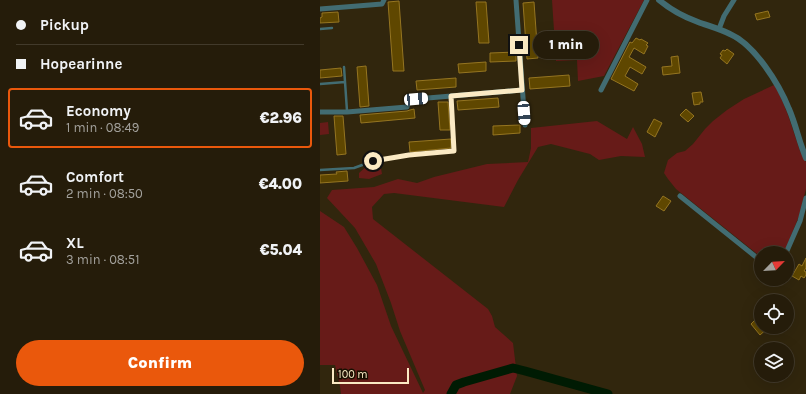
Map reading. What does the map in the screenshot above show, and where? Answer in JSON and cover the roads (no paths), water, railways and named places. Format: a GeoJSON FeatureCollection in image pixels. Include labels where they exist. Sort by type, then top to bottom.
{"type":"FeatureCollection","features":[{"type":"Feature","properties":{"kind":"street"},"geometry":{"type":"LineString","coordinates":[[320,9],[382,4],[384,0]]}},
{"type":"Feature","properties":{"kind":"street"},"geometry":{"type":"LineString","coordinates":[[516,0],[525,125]]}},
{"type":"Feature","properties":{"kind":"street"},"geometry":{"type":"LineString","coordinates":[[601,90],[647,0]]}},
{"type":"Feature","properties":{"kind":"street"},"geometry":{"type":"LineString","coordinates":[[659,0],[668,7],[688,18],[719,29],[738,38],[746,44],[772,75],[782,93],[806,158]]}},
{"type":"Feature","properties":{"kind":"street"},"geometry":{"type":"LineString","coordinates":[[719,29],[724,16],[734,0]]}},
{"type":"Feature","properties":{"kind":"street"},"geometry":{"type":"LineString","coordinates":[[320,112],[347,112],[407,107],[409,101],[416,99],[522,90]]}},
{"type":"Feature","properties":{"kind":"street"},"geometry":{"type":"LineString","coordinates":[[680,196],[754,255]]}},
{"type":"Feature","properties":{"kind":"street"},"geometry":{"type":"LineString","coordinates":[[789,246],[800,221],[806,198]]}},
{"type":"Feature","properties":{"kind":"lane"},"geometry":{"type":"LineString","coordinates":[[320,29],[332,28]]}},
{"type":"Feature","properties":{"kind":"lane"},"geometry":{"type":"LineString","coordinates":[[344,67],[347,112]]}},
{"type":"Feature","properties":{"kind":"lane"},"geometry":{"type":"LineString","coordinates":[[320,84],[345,82]]}},
{"type":"Feature","properties":{"kind":"lane"},"geometry":{"type":"LineString","coordinates":[[320,170],[354,168],[373,161],[409,155],[454,151],[451,96]]}},
{"type":"Feature","properties":{"kind":"waterway"},"geometry":{"type":"LineString","coordinates":[[451,394],[456,385],[513,368],[608,394]]}}]}
